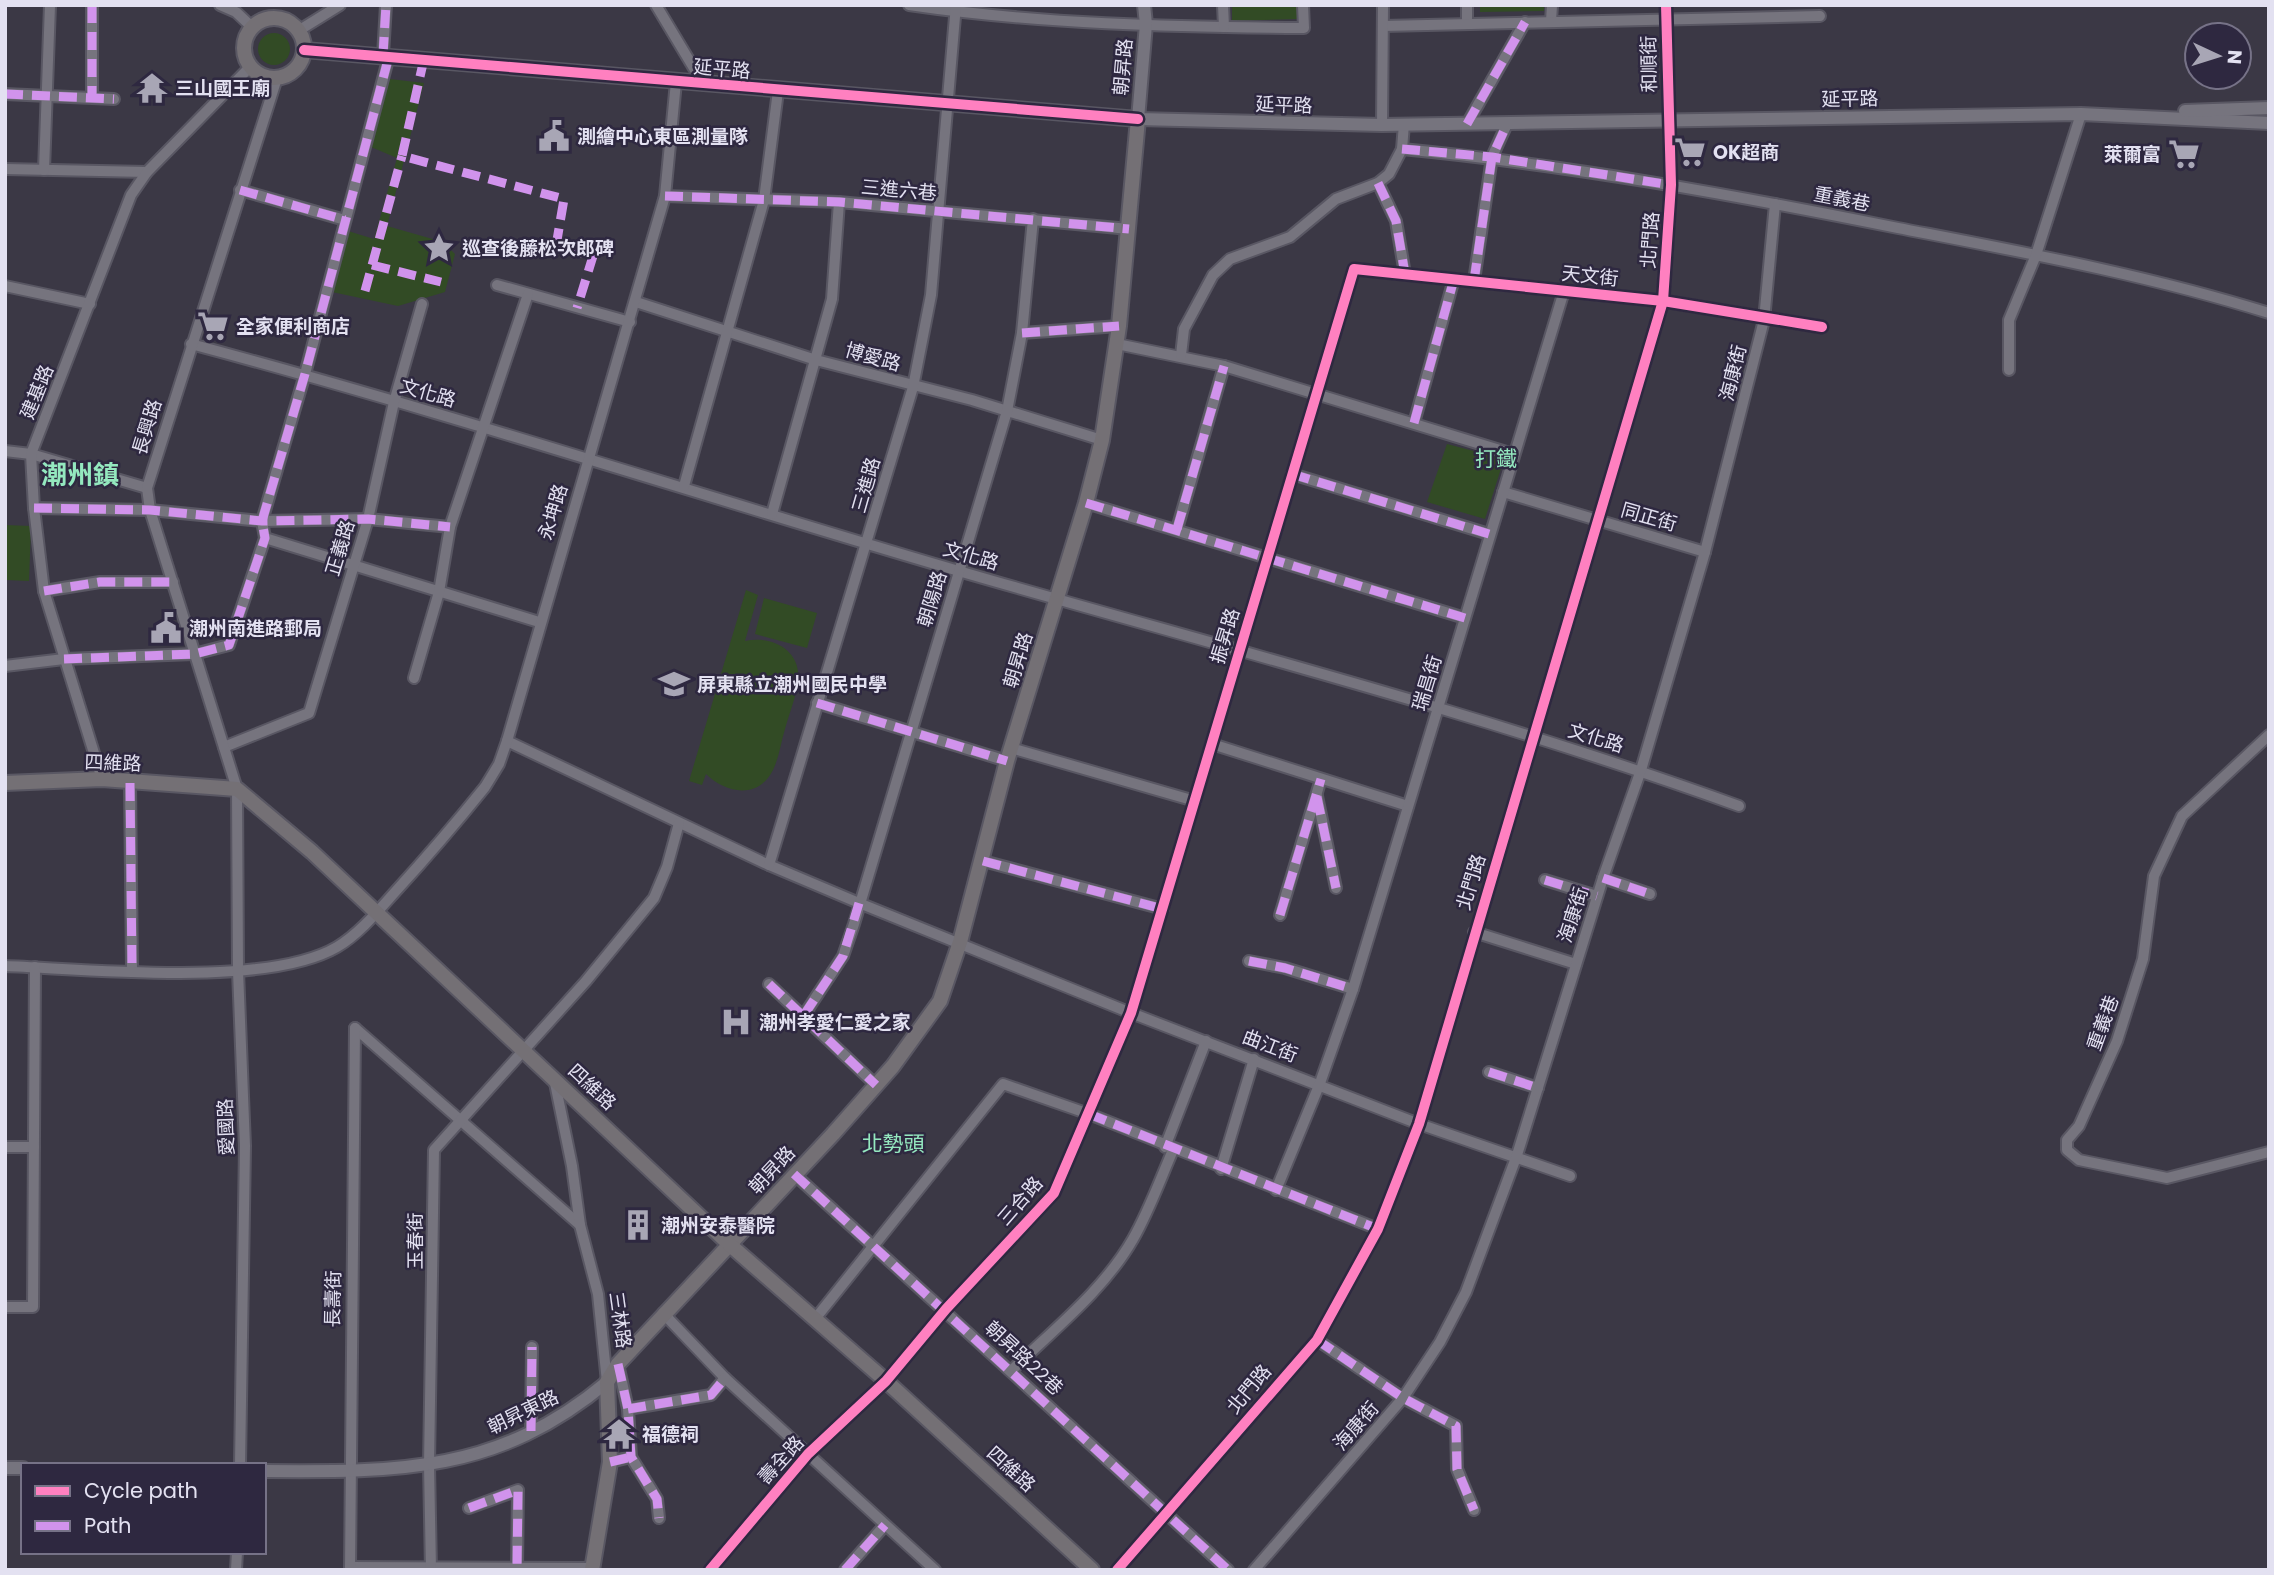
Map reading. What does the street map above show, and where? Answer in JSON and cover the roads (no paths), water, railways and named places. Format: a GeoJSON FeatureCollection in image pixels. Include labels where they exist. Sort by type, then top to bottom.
{"type":"FeatureCollection","features":[{"type":"Feature","properties":{"kind":"main road"},"geometry":{"type":"LineString","coordinates":[[271,12],[298,31],[304,50],[293,71],[277,78],[267,78],[250,67],[244,51],[253,27],[271,12]]}},
{"type":"Feature","properties":{"kind":"main road","name":"延平路"},"geometry":{"type":"LineString","coordinates":[[304,50],[386,55],[948,106],[1138,119]]}},
{"type":"Feature","properties":{"kind":"main road","name":"朝昇路"},"geometry":{"type":"LineString","coordinates":[[729,1244],[876,1085],[919,1034],[940,1001],[960,942],[1009,754],[1086,503],[1102,440],[1117,344],[1138,119]]}},
{"type":"Feature","properties":{"kind":"main road","name":"四維路"},"geometry":{"type":"LineString","coordinates":[[5,783],[102,779],[236,789],[312,852],[729,1244],[886,1381],[1093,1570]]}},
{"type":"Feature","properties":{"kind":"main road","name":"朝昇東路"},"geometry":{"type":"LineString","coordinates":[[607,1382],[618,1363],[729,1244]]}},
{"type":"Feature","properties":{"kind":"main road","name":"三林路"},"geometry":{"type":"LineString","coordinates":[[592,1569],[610,1462],[607,1382]]}},
{"type":"Feature","properties":{"kind":"street"},"geometry":{"type":"LineString","coordinates":[[44,170],[49,94],[50,5]]}},
{"type":"Feature","properties":{"kind":"street"},"geometry":{"type":"LineString","coordinates":[[92,5],[92,97]]}},
{"type":"Feature","properties":{"kind":"street"},"geometry":{"type":"LineString","coordinates":[[220,5],[236,12],[253,27]]}},
{"type":"Feature","properties":{"kind":"street"},"geometry":{"type":"LineString","coordinates":[[298,31],[340,5]]}},
{"type":"Feature","properties":{"kind":"street"},"geometry":{"type":"LineString","coordinates":[[5,666],[64,659],[194,654],[229,645],[265,538],[262,521],[305,374],[386,55],[386,5]]}},
{"type":"Feature","properties":{"kind":"street"},"geometry":{"type":"LineString","coordinates":[[656,5],[704,85]]}},
{"type":"Feature","properties":{"kind":"street"},"geometry":{"type":"LineString","coordinates":[[909,5],[1146,24],[1304,28],[1303,5]]}},
{"type":"Feature","properties":{"kind":"street","name":"朝昇路"},"geometry":{"type":"LineString","coordinates":[[1138,119],[1146,24],[1144,5]]}},
{"type":"Feature","properties":{"kind":"street"},"geometry":{"type":"LineString","coordinates":[[1223,5],[1224,27]]}},
{"type":"Feature","properties":{"kind":"street"},"geometry":{"type":"LineString","coordinates":[[1382,125],[1383,5]]}},
{"type":"Feature","properties":{"kind":"street"},"geometry":{"type":"LineString","coordinates":[[1466,5],[1466,23]]}},
{"type":"Feature","properties":{"kind":"street"},"geometry":{"type":"LineString","coordinates":[[1551,21],[1552,5]]}},
{"type":"Feature","properties":{"kind":"street","name":"和順街"},"geometry":{"type":"LineString","coordinates":[[1666,5],[1667,122]]}},
{"type":"Feature","properties":{"kind":"street"},"geometry":{"type":"LineString","coordinates":[[1761,5],[1761,18]]}},
{"type":"Feature","properties":{"kind":"street","name":"三進路"},"geometry":{"type":"LineString","coordinates":[[769,865],[913,387],[931,296],[956,9]]}},
{"type":"Feature","properties":{"kind":"street"},"geometry":{"type":"LineString","coordinates":[[1383,26],[1820,16]]}},
{"type":"Feature","properties":{"kind":"street"},"geometry":{"type":"LineString","coordinates":[[1468,124],[1525,22]]}},
{"type":"Feature","properties":{"kind":"street","name":"建基路"},"geometry":{"type":"LineString","coordinates":[[102,779],[44,591],[34,508],[31,454],[131,195],[148,172],[250,67]]}},
{"type":"Feature","properties":{"kind":"street","name":"長興路"},"geometry":{"type":"LineString","coordinates":[[236,789],[150,510],[147,488],[277,78]]}},
{"type":"Feature","properties":{"kind":"street","name":"永坤路"},"geometry":{"type":"LineString","coordinates":[[5,966],[132,971],[238,971],[280,966],[318,955],[337,947],[377,912],[485,787],[499,764],[507,741],[539,622],[636,302],[665,195],[676,82]]}},
{"type":"Feature","properties":{"kind":"street"},"geometry":{"type":"LineString","coordinates":[[684,486],[764,200],[778,91]]}},
{"type":"Feature","properties":{"kind":"street"},"geometry":{"type":"LineString","coordinates":[[5,94],[114,99]]}},
{"type":"Feature","properties":{"kind":"street","name":"延平路"},"geometry":{"type":"LineString","coordinates":[[1138,119],[1382,125],[1507,124],[2098,114],[2269,108]]}},
{"type":"Feature","properties":{"kind":"street"},"geometry":{"type":"LineString","coordinates":[[2010,370],[2009,320],[2036,255],[2081,114]]}},
{"type":"Feature","properties":{"kind":"street","name":"延平路"},"geometry":{"type":"LineString","coordinates":[[2098,114],[2269,122]]}},
{"type":"Feature","properties":{"kind":"street","name":"北門路"},"geometry":{"type":"LineString","coordinates":[[1117,1570],[1317,1340],[1378,1229],[1419,1124],[1663,301],[1671,185],[1667,122]]}},
{"type":"Feature","properties":{"kind":"street"},"geometry":{"type":"LineString","coordinates":[[1181,355],[1184,329],[1213,275],[1230,259],[1290,237],[1336,199],[1378,183],[1389,174],[1402,149],[1404,124]]}},
{"type":"Feature","properties":{"kind":"street"},"geometry":{"type":"LineString","coordinates":[[1474,281],[1492,157],[1507,124]]}},
{"type":"Feature","properties":{"kind":"street","name":"重義巷"},"geometry":{"type":"LineString","coordinates":[[1402,149],[1492,157],[1775,204],[2036,255],[2208,294],[2269,313]]}},
{"type":"Feature","properties":{"kind":"street"},"geometry":{"type":"LineString","coordinates":[[5,169],[148,172]]}},
{"type":"Feature","properties":{"kind":"street"},"geometry":{"type":"LineString","coordinates":[[1378,183],[1396,221],[1405,274]]}},
{"type":"Feature","properties":{"kind":"street"},"geometry":{"type":"LineString","coordinates":[[240,190],[345,220]]}},
{"type":"Feature","properties":{"kind":"street","name":"三進六巷"},"geometry":{"type":"LineString","coordinates":[[665,195],[839,202],[1129,229]]}},
{"type":"Feature","properties":{"kind":"street"},"geometry":{"type":"LineString","coordinates":[[772,514],[832,299],[839,202]]}},
{"type":"Feature","properties":{"kind":"street","name":"海康街"},"geometry":{"type":"LineString","coordinates":[[1254,1570],[1403,1398],[1440,1342],[1466,1292],[1517,1155],[1597,896],[1641,771],[1705,552],[1764,320],[1775,204]]}},
{"type":"Feature","properties":{"kind":"street","name":"朝陽路"},"geometry":{"type":"LineString","coordinates":[[804,1015],[843,957],[1007,411],[1022,333],[1033,219]]}},
{"type":"Feature","properties":{"kind":"street","name":"天文街"},"geometry":{"type":"LineString","coordinates":[[1353,269],[1663,301],[1764,320],[1822,327]]}},
{"type":"Feature","properties":{"kind":"street","name":"振昇路"},"geometry":{"type":"LineString","coordinates":[[1131,1013],[1353,269]]}},
{"type":"Feature","properties":{"kind":"street"},"geometry":{"type":"LineString","coordinates":[[1414,423],[1454,279]]}},
{"type":"Feature","properties":{"kind":"street"},"geometry":{"type":"LineString","coordinates":[[498,285],[630,322]]}},
{"type":"Feature","properties":{"kind":"street"},"geometry":{"type":"LineString","coordinates":[[5,286],[90,304]]}},
{"type":"Feature","properties":{"kind":"street","name":"瑞昌街"},"geometry":{"type":"LineString","coordinates":[[1276,1190],[1320,1083],[1353,989],[1564,292]]}},
{"type":"Feature","properties":{"kind":"street"},"geometry":{"type":"LineString","coordinates":[[414,678],[439,592],[450,527],[528,294]]}},
{"type":"Feature","properties":{"kind":"street","name":"博愛路"},"geometry":{"type":"LineString","coordinates":[[636,302],[816,360],[1007,411],[1102,440]]}},
{"type":"Feature","properties":{"kind":"street","name":"正義路"},"geometry":{"type":"LineString","coordinates":[[224,747],[309,713],[368,519],[394,401],[422,304]]}},
{"type":"Feature","properties":{"kind":"street"},"geometry":{"type":"LineString","coordinates":[[1022,333],[1119,326]]}},
{"type":"Feature","properties":{"kind":"street","name":"文化路"},"geometry":{"type":"LineString","coordinates":[[191,344],[305,374],[684,486],[867,544],[1437,709],[1641,771],[1739,806]]}},
{"type":"Feature","properties":{"kind":"street"},"geometry":{"type":"LineString","coordinates":[[1117,344],[1181,355],[1224,366],[1513,454]]}},
{"type":"Feature","properties":{"kind":"street"},"geometry":{"type":"LineString","coordinates":[[1177,528],[1224,366]]}},
{"type":"Feature","properties":{"kind":"street"},"geometry":{"type":"LineString","coordinates":[[5,451],[31,454],[147,488]]}},
{"type":"Feature","properties":{"kind":"street"},"geometry":{"type":"LineString","coordinates":[[1292,474],[1489,534]]}},
{"type":"Feature","properties":{"kind":"street","name":"同正街"},"geometry":{"type":"LineString","coordinates":[[1503,492],[1705,552]]}},
{"type":"Feature","properties":{"kind":"street"},"geometry":{"type":"LineString","coordinates":[[1086,503],[1177,528],[1465,618]]}},
{"type":"Feature","properties":{"kind":"street"},"geometry":{"type":"LineString","coordinates":[[34,508],[150,510],[262,521],[368,519],[450,527]]}},
{"type":"Feature","properties":{"kind":"street"},"geometry":{"type":"LineString","coordinates":[[265,538],[539,622]]}},
{"type":"Feature","properties":{"kind":"street"},"geometry":{"type":"LineString","coordinates":[[44,591],[100,582],[173,582]]}},
{"type":"Feature","properties":{"kind":"street"},"geometry":{"type":"LineString","coordinates":[[817,703],[909,733],[1009,754],[1195,801]]}},
{"type":"Feature","properties":{"kind":"street","name":"重義巷"},"geometry":{"type":"LineString","coordinates":[[2269,735],[2182,816],[2154,876],[2143,959],[2117,1041],[2079,1126],[2067,1140],[2067,1150],[2079,1160],[2167,1178],[2269,1152]]}},
{"type":"Feature","properties":{"kind":"street","name":"曲江街"},"geometry":{"type":"LineString","coordinates":[[507,741],[769,865],[859,903],[1131,1013],[1320,1083],[1419,1124],[1517,1155],[1570,1176]]}},
{"type":"Feature","properties":{"kind":"street"},"geometry":{"type":"LineString","coordinates":[[1212,744],[1408,806]]}},
{"type":"Feature","properties":{"kind":"street"},"geometry":{"type":"LineString","coordinates":[[1280,915],[1321,779]]}},
{"type":"Feature","properties":{"kind":"street"},"geometry":{"type":"LineString","coordinates":[[130,783],[132,971]]}},
{"type":"Feature","properties":{"kind":"street","name":"愛國路"},"geometry":{"type":"LineString","coordinates":[[236,789],[238,971],[245,1146],[240,1463]]}},
{"type":"Feature","properties":{"kind":"street"},"geometry":{"type":"LineString","coordinates":[[1316,793],[1336,888]]}},
{"type":"Feature","properties":{"kind":"street","name":"玉春街"},"geometry":{"type":"LineString","coordinates":[[431,1569],[429,1465],[433,1150],[521,1049],[586,981],[654,898],[667,867],[679,823]]}},
{"type":"Feature","properties":{"kind":"street"},"geometry":{"type":"LineString","coordinates":[[983,861],[1163,909]]}},
{"type":"Feature","properties":{"kind":"street"},"geometry":{"type":"LineString","coordinates":[[1603,878],[1650,894]]}},
{"type":"Feature","properties":{"kind":"street"},"geometry":{"type":"LineString","coordinates":[[1545,880],[1597,896]]}},
{"type":"Feature","properties":{"kind":"street"},"geometry":{"type":"LineString","coordinates":[[1474,932],[1576,964]]}},
{"type":"Feature","properties":{"kind":"street"},"geometry":{"type":"LineString","coordinates":[[1249,961],[1285,968],[1353,989]]}},
{"type":"Feature","properties":{"kind":"street"},"geometry":{"type":"LineString","coordinates":[[5,1307],[33,1307],[35,967]]}},
{"type":"Feature","properties":{"kind":"street"},"geometry":{"type":"LineString","coordinates":[[769,984],[876,1085]]}},
{"type":"Feature","properties":{"kind":"street","name":"三合路"},"geometry":{"type":"LineString","coordinates":[[886,1381],[946,1309],[1054,1193],[1131,1013]]}},
{"type":"Feature","properties":{"kind":"street","name":"長壽街"},"geometry":{"type":"LineString","coordinates":[[350,1569],[355,1028],[460,1121]]}},
{"type":"Feature","properties":{"kind":"street"},"geometry":{"type":"LineString","coordinates":[[1012,1370],[1091,1293],[1121,1256],[1143,1220],[1206,1041]]}},
{"type":"Feature","properties":{"kind":"street"},"geometry":{"type":"LineString","coordinates":[[1221,1169],[1254,1059]]}},
{"type":"Feature","properties":{"kind":"street"},"geometry":{"type":"LineString","coordinates":[[1489,1072],[1538,1088]]}},
{"type":"Feature","properties":{"kind":"street","name":"三林路"},"geometry":{"type":"LineString","coordinates":[[554,1078],[572,1166],[580,1225],[598,1294],[607,1382]]}},
{"type":"Feature","properties":{"kind":"street"},"geometry":{"type":"LineString","coordinates":[[815,1320],[1003,1084],[1089,1114],[1221,1169],[1378,1229]]}},
{"type":"Feature","properties":{"kind":"street"},"geometry":{"type":"LineString","coordinates":[[460,1121],[580,1225]]}},
{"type":"Feature","properties":{"kind":"street"},"geometry":{"type":"LineString","coordinates":[[5,1147],[34,1147]]}},
{"type":"Feature","properties":{"kind":"street","name":"朝昇路22巷"},"geometry":{"type":"LineString","coordinates":[[794,1174],[946,1309],[1228,1570]]}},
{"type":"Feature","properties":{"kind":"street"},"geometry":{"type":"LineString","coordinates":[[663,1313],[725,1378],[934,1570]]}},
{"type":"Feature","properties":{"kind":"street"},"geometry":{"type":"LineString","coordinates":[[1317,1340],[1403,1398],[1456,1426],[1457,1469],[1474,1510]]}},
{"type":"Feature","properties":{"kind":"street"},"geometry":{"type":"LineString","coordinates":[[531,1431],[532,1348]]}},
{"type":"Feature","properties":{"kind":"street"},"geometry":{"type":"LineString","coordinates":[[618,1363],[628,1409],[631,1457],[656,1499],[659,1518]]}},
{"type":"Feature","properties":{"kind":"street"},"geometry":{"type":"LineString","coordinates":[[628,1409],[711,1395],[725,1378]]}},
{"type":"Feature","properties":{"kind":"street","name":"壽全路"},"geometry":{"type":"LineString","coordinates":[[713,1566],[808,1454],[886,1381]]}},
{"type":"Feature","properties":{"kind":"street","name":"朝昇東路"},"geometry":{"type":"LineString","coordinates":[[266,1471],[350,1472],[465,1459],[531,1431],[577,1407],[607,1382]]}},
{"type":"Feature","properties":{"kind":"street"},"geometry":{"type":"LineString","coordinates":[[610,1462],[631,1457]]}},
{"type":"Feature","properties":{"kind":"street"},"geometry":{"type":"LineString","coordinates":[[469,1508],[517,1490],[517,1568]]}},
{"type":"Feature","properties":{"kind":"street"},"geometry":{"type":"LineString","coordinates":[[845,1570],[884,1525]]}},
{"type":"Feature","properties":{"kind":"street"},"geometry":{"type":"LineString","coordinates":[[713,1566],[725,1570]]}},
{"type":"Feature","properties":{"kind":"street"},"geometry":{"type":"LineString","coordinates":[[350,1569],[592,1569]]}},
{"type":"Feature","properties":{"kind":"place","name":"三山國王廟"},"geometry":{"type":"Point","coordinates":[152,88]}},
{"type":"Feature","properties":{"kind":"place","name":"測繪中心東區測量隊"},"geometry":{"type":"Point","coordinates":[554,136]}},
{"type":"Feature","properties":{"kind":"place","name":"OK超商"},"geometry":{"type":"Point","coordinates":[1690,152]}},
{"type":"Feature","properties":{"kind":"place","name":"萊爾富"},"geometry":{"type":"Point","coordinates":[2184,154]}},
{"type":"Feature","properties":{"kind":"place","name":"巡查後藤松次郎碑"},"geometry":{"type":"Point","coordinates":[439,248]}},
{"type":"Feature","properties":{"kind":"place","name":"全家便利商店"},"geometry":{"type":"Point","coordinates":[213,326]}},
{"type":"Feature","properties":{"kind":"place","name":"潮州南進路郵局"},"geometry":{"type":"Point","coordinates":[166,628]}},
{"type":"Feature","properties":{"kind":"place","name":"屏東縣立潮州國民中學"},"geometry":{"type":"Point","coordinates":[674,684]}},
{"type":"Feature","properties":{"kind":"place","name":"潮州孝愛仁愛之家"},"geometry":{"type":"Point","coordinates":[736,1022]}},
{"type":"Feature","properties":{"kind":"place","name":"潮州安泰醫院"},"geometry":{"type":"Point","coordinates":[638,1225]}},
{"type":"Feature","properties":{"kind":"place","name":"福德祠"},"geometry":{"type":"Point","coordinates":[619,1434]}},
{"type":"Feature","properties":{"kind":"district","name":"打鐵"},"geometry":{"type":"Point","coordinates":[1496,458]}},
{"type":"Feature","properties":{"kind":"district","name":"潮州鎮"},"geometry":{"type":"Point","coordinates":[80,475]}},
{"type":"Feature","properties":{"kind":"district","name":"北勢頭"},"geometry":{"type":"Point","coordinates":[893,1143]}}]}
